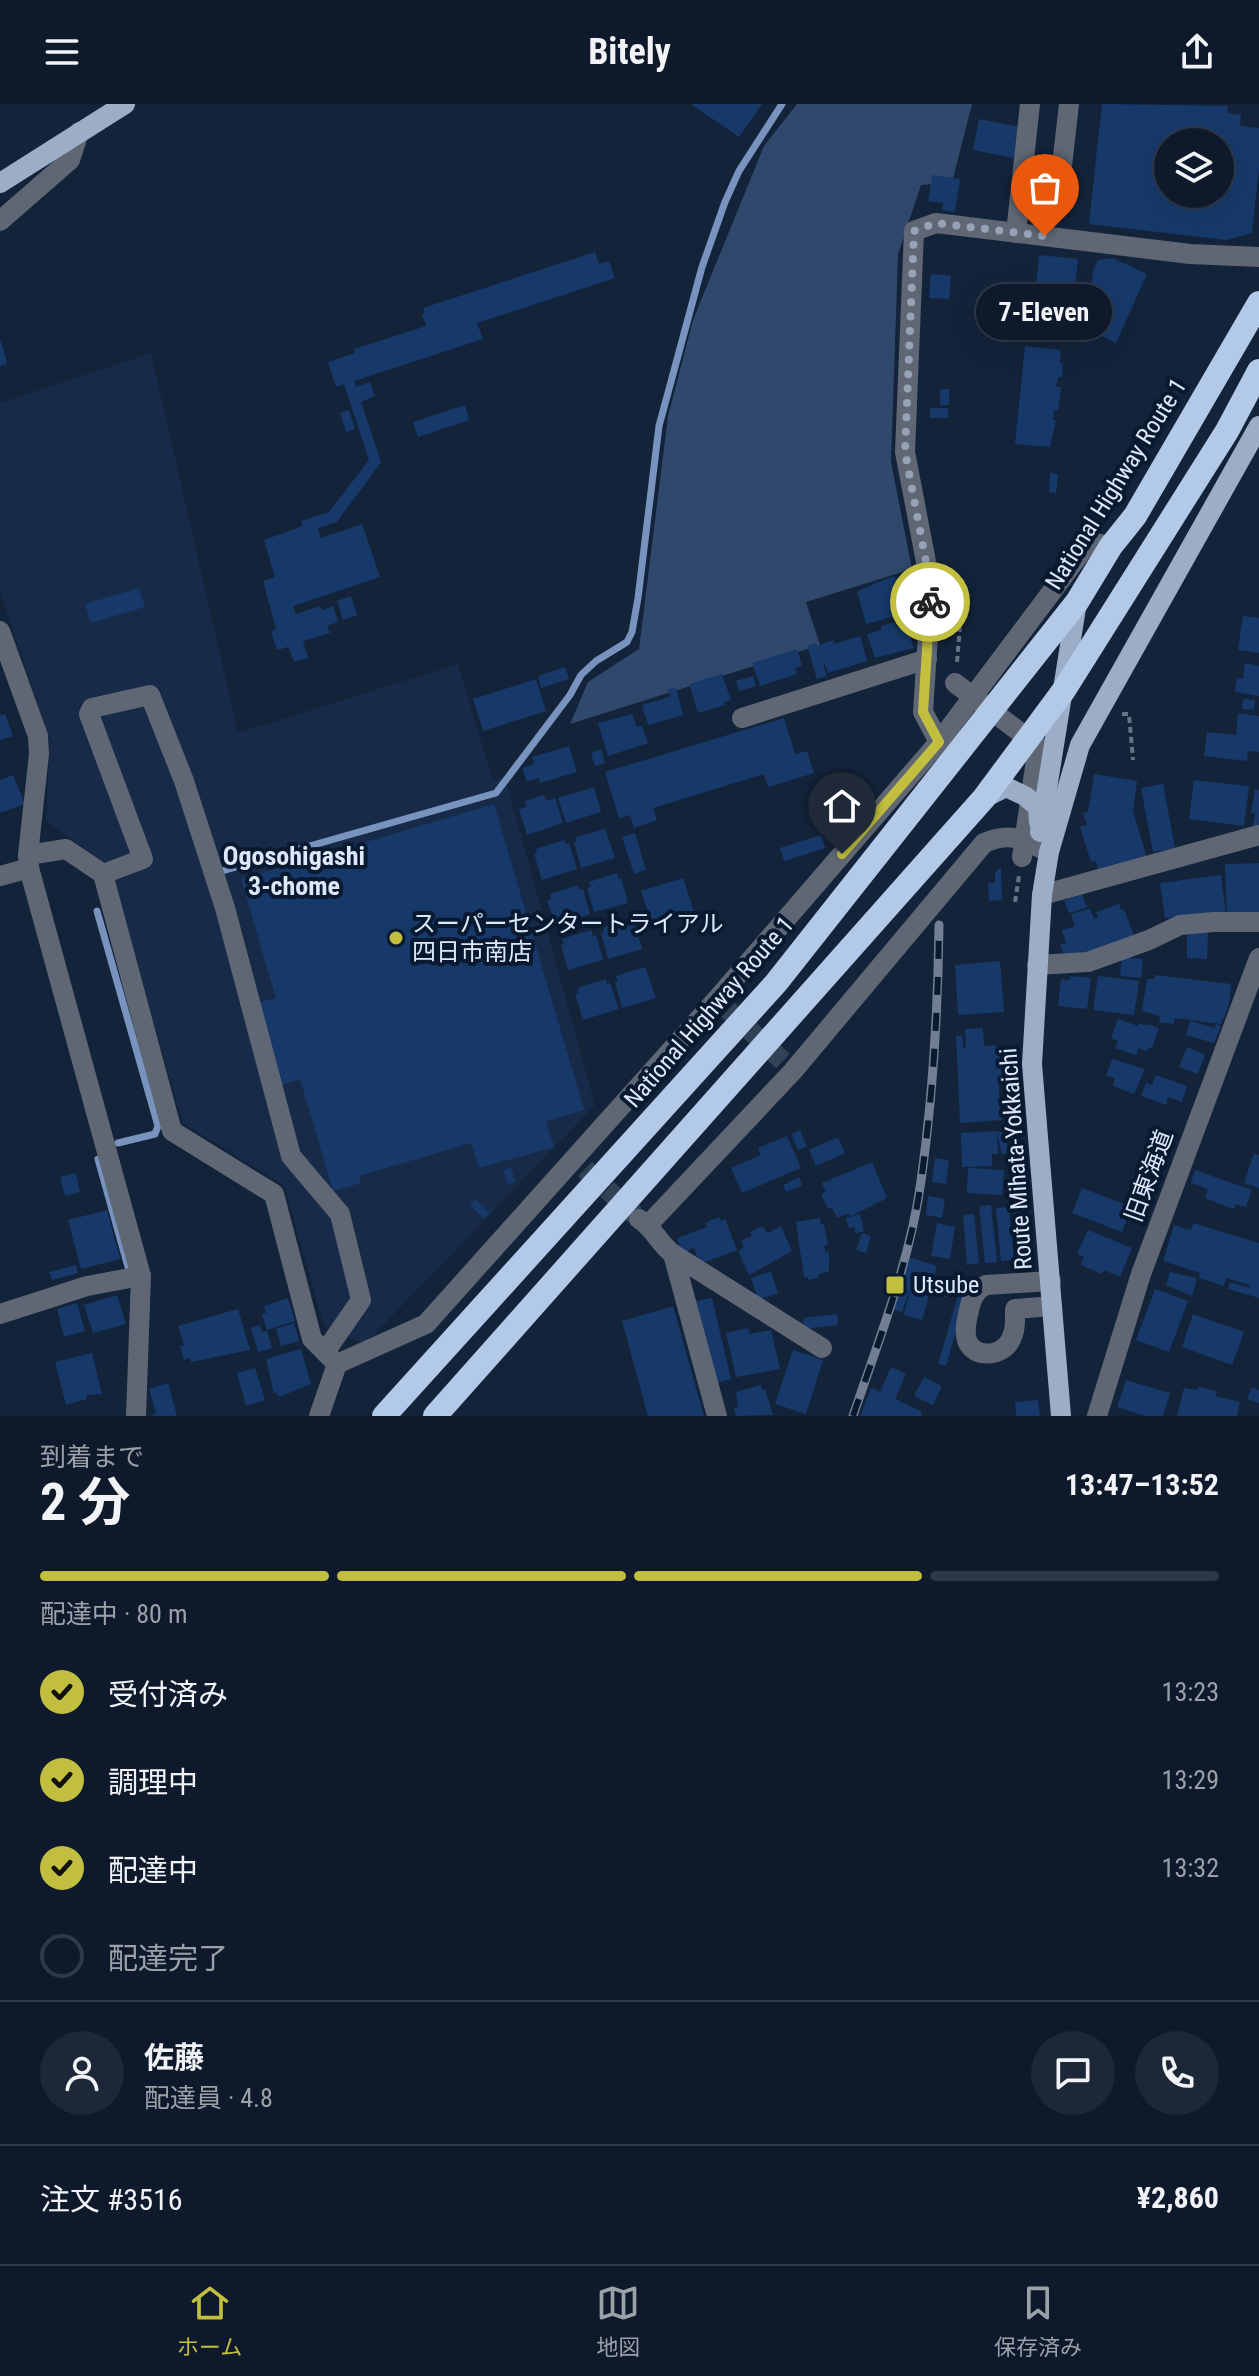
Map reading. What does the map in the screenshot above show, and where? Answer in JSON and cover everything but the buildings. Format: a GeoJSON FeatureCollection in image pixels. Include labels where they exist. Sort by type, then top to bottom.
{"type":"FeatureCollection","features":[{"type":"Feature","properties":{"kind":"highway","name":"National Highway Route 1"},"geometry":{"type":"LineString","coordinates":[[384,1416],[776,983],[1077,602],[1111,546],[1135,516],[1259,303]]}},
{"type":"Feature","properties":{"kind":"highway"},"geometry":{"type":"LineString","coordinates":[[435,1416],[984,798],[1064,690],[1227,431],[1259,371]]}},
{"type":"Feature","properties":{"kind":"main road"},"geometry":{"type":"LineString","coordinates":[[0,183],[125,104]]}},
{"type":"Feature","properties":{"kind":"main road","name":"Route Mihata-Yokkaichi"},"geometry":{"type":"LineString","coordinates":[[1061,1416],[1032,1064],[1042,895],[1049,852],[1080,745],[1256,439]]}},
{"type":"Feature","properties":{"kind":"main road"},"geometry":{"type":"LineString","coordinates":[[1040,832],[1077,602]]}},
{"type":"Feature","properties":{"kind":"main road"},"geometry":{"type":"LineString","coordinates":[[984,798],[1006,787],[1025,796],[1038,807],[1040,832],[1049,852]]}},
{"type":"Feature","properties":{"kind":"street"},"geometry":{"type":"LineString","coordinates":[[1016,233],[1030,104]]}},
{"type":"Feature","properties":{"kind":"street"},"geometry":{"type":"LineString","coordinates":[[1057,209],[1069,104]]}},
{"type":"Feature","properties":{"kind":"street"},"geometry":{"type":"LineString","coordinates":[[0,221],[70,160],[79,132]]}},
{"type":"Feature","properties":{"kind":"street"},"geometry":{"type":"LineString","coordinates":[[939,742],[923,712],[931,588],[905,452],[914,231],[936,223],[1190,254],[1259,257]]}},
{"type":"Feature","properties":{"kind":"street"},"geometry":{"type":"LineString","coordinates":[[331,1358],[426,1324],[580,1164],[723,1005],[939,742],[1089,542],[1111,546]]}},
{"type":"Feature","properties":{"kind":"street"},"geometry":{"type":"LineString","coordinates":[[0,631],[9,684],[38,736],[39,754],[28,861],[106,1146],[135,1278],[136,1416]]}},
{"type":"Feature","properties":{"kind":"street"},"geometry":{"type":"LineString","coordinates":[[742,718],[927,659]]}},
{"type":"Feature","properties":{"kind":"street"},"geometry":{"type":"LineString","coordinates":[[955,683],[1038,746],[1022,857]]}},
{"type":"Feature","properties":{"kind":"street"},"geometry":{"type":"LineString","coordinates":[[103,874],[143,859],[89,714],[92,708],[150,695],[184,781],[225,908],[291,1156],[340,1214],[361,1300],[331,1358],[319,1416]]}},
{"type":"Feature","properties":{"kind":"street"},"geometry":{"type":"LineString","coordinates":[[822,1348],[673,1254],[662,1246],[644,1222],[788,1066],[984,843],[1001,835],[1010,836],[1049,852]]}},
{"type":"Feature","properties":{"kind":"street"},"geometry":{"type":"LineString","coordinates":[[1042,895],[1259,835]]}},
{"type":"Feature","properties":{"kind":"street"},"geometry":{"type":"LineString","coordinates":[[0,876],[28,861],[66,849],[103,874],[172,1131],[274,1194],[312,1339],[331,1358]]}},
{"type":"Feature","properties":{"kind":"street"},"geometry":{"type":"LineString","coordinates":[[1037,965],[1088,962],[1180,925],[1259,922]]}},
{"type":"Feature","properties":{"kind":"street","name":"旧東海道"},"geometry":{"type":"LineString","coordinates":[[1097,1416],[1141,1274],[1255,983],[1259,958]]}},
{"type":"Feature","properties":{"kind":"street"},"geometry":{"type":"LineString","coordinates":[[673,1254],[717,1416]]}},
{"type":"Feature","properties":{"kind":"street"},"geometry":{"type":"LineString","coordinates":[[0,1314],[87,1286],[135,1278]]}},
{"type":"Feature","properties":{"kind":"street"},"geometry":{"type":"LineString","coordinates":[[1051,1281],[979,1288],[968,1315],[968,1343],[983,1353],[992,1355],[1002,1351],[1014,1332],[1015,1309],[1052,1306]]}},
{"type":"Feature","properties":{"kind":"path"},"geometry":{"type":"LineString","coordinates":[[1120,715],[1129,714],[1133,760]]}},
{"type":"Feature","properties":{"kind":"shaded area"},"geometry":{"type":"Polygon","coordinates":[[[797,104],[972,104],[952,182],[921,185],[898,254],[891,462],[912,569],[806,602],[820,645],[570,724],[588,682],[639,649],[668,416],[693,320],[764,146],[797,104]]]}},
{"type":"Feature","properties":{"kind":"shaded area"},"geometry":{"type":"Polygon","coordinates":[[[151,353],[238,733],[458,664],[493,781],[505,777],[595,1105],[365,1344],[324,1326],[284,1185],[183,1123],[108,865],[46,821],[50,740],[0,592],[0,403],[151,353]]]}},
{"type":"Feature","properties":{"kind":"waterway"},"geometry":{"type":"LineString","coordinates":[[215,873],[496,793],[570,695],[581,675],[596,661],[627,642],[632,632],[638,598],[659,426],[702,267],[739,171],[782,104]]}},
{"type":"Feature","properties":{"kind":"waterway"},"geometry":{"type":"LineString","coordinates":[[97,911],[158,1126],[155,1134],[118,1143]]}},
{"type":"Feature","properties":{"kind":"waterway"},"geometry":{"type":"LineString","coordinates":[[98,1159],[130,1274]]}},
{"type":"Feature","properties":{"kind":"tunnel"},"geometry":{"type":"LineString","coordinates":[[728,1010],[783,1061]]}},
{"type":"Feature","properties":{"kind":"tunnel"},"geometry":{"type":"LineString","coordinates":[[585,1169],[635,1215]]}},
{"type":"Feature","properties":{"kind":"railway"},"geometry":{"type":"LineString","coordinates":[[853,1416],[893,1300],[916,1211],[932,1085],[939,925]]}},
{"type":"Feature","properties":{"kind":"way so far"},"geometry":{"type":"LineString","coordinates":[[930,602],[931,588],[905,452],[914,231],[936,223],[1045,236]]}},
{"type":"Feature","properties":{"kind":"place","name":"7-Eleven"},"geometry":{"type":"Point","coordinates":[1045,236]}},
{"type":"Feature","properties":{"kind":"place","name":"スーパーセンタートライアル 四日市南店"},"geometry":{"type":"Point","coordinates":[396,938]}},
{"type":"Feature","properties":{"kind":"place","name":"Utsube"},"geometry":{"type":"Point","coordinates":[895,1285]}},
{"type":"Feature","properties":{"kind":"district","name":"Ogosohigashi 3-chome"},"geometry":{"type":"Point","coordinates":[294,871]}},
{"type":"Feature","properties":{"kind":"route"},"geometry":{"type":"LineString","coordinates":[[842,854],[939,742],[923,712],[930,602]]}}]}
